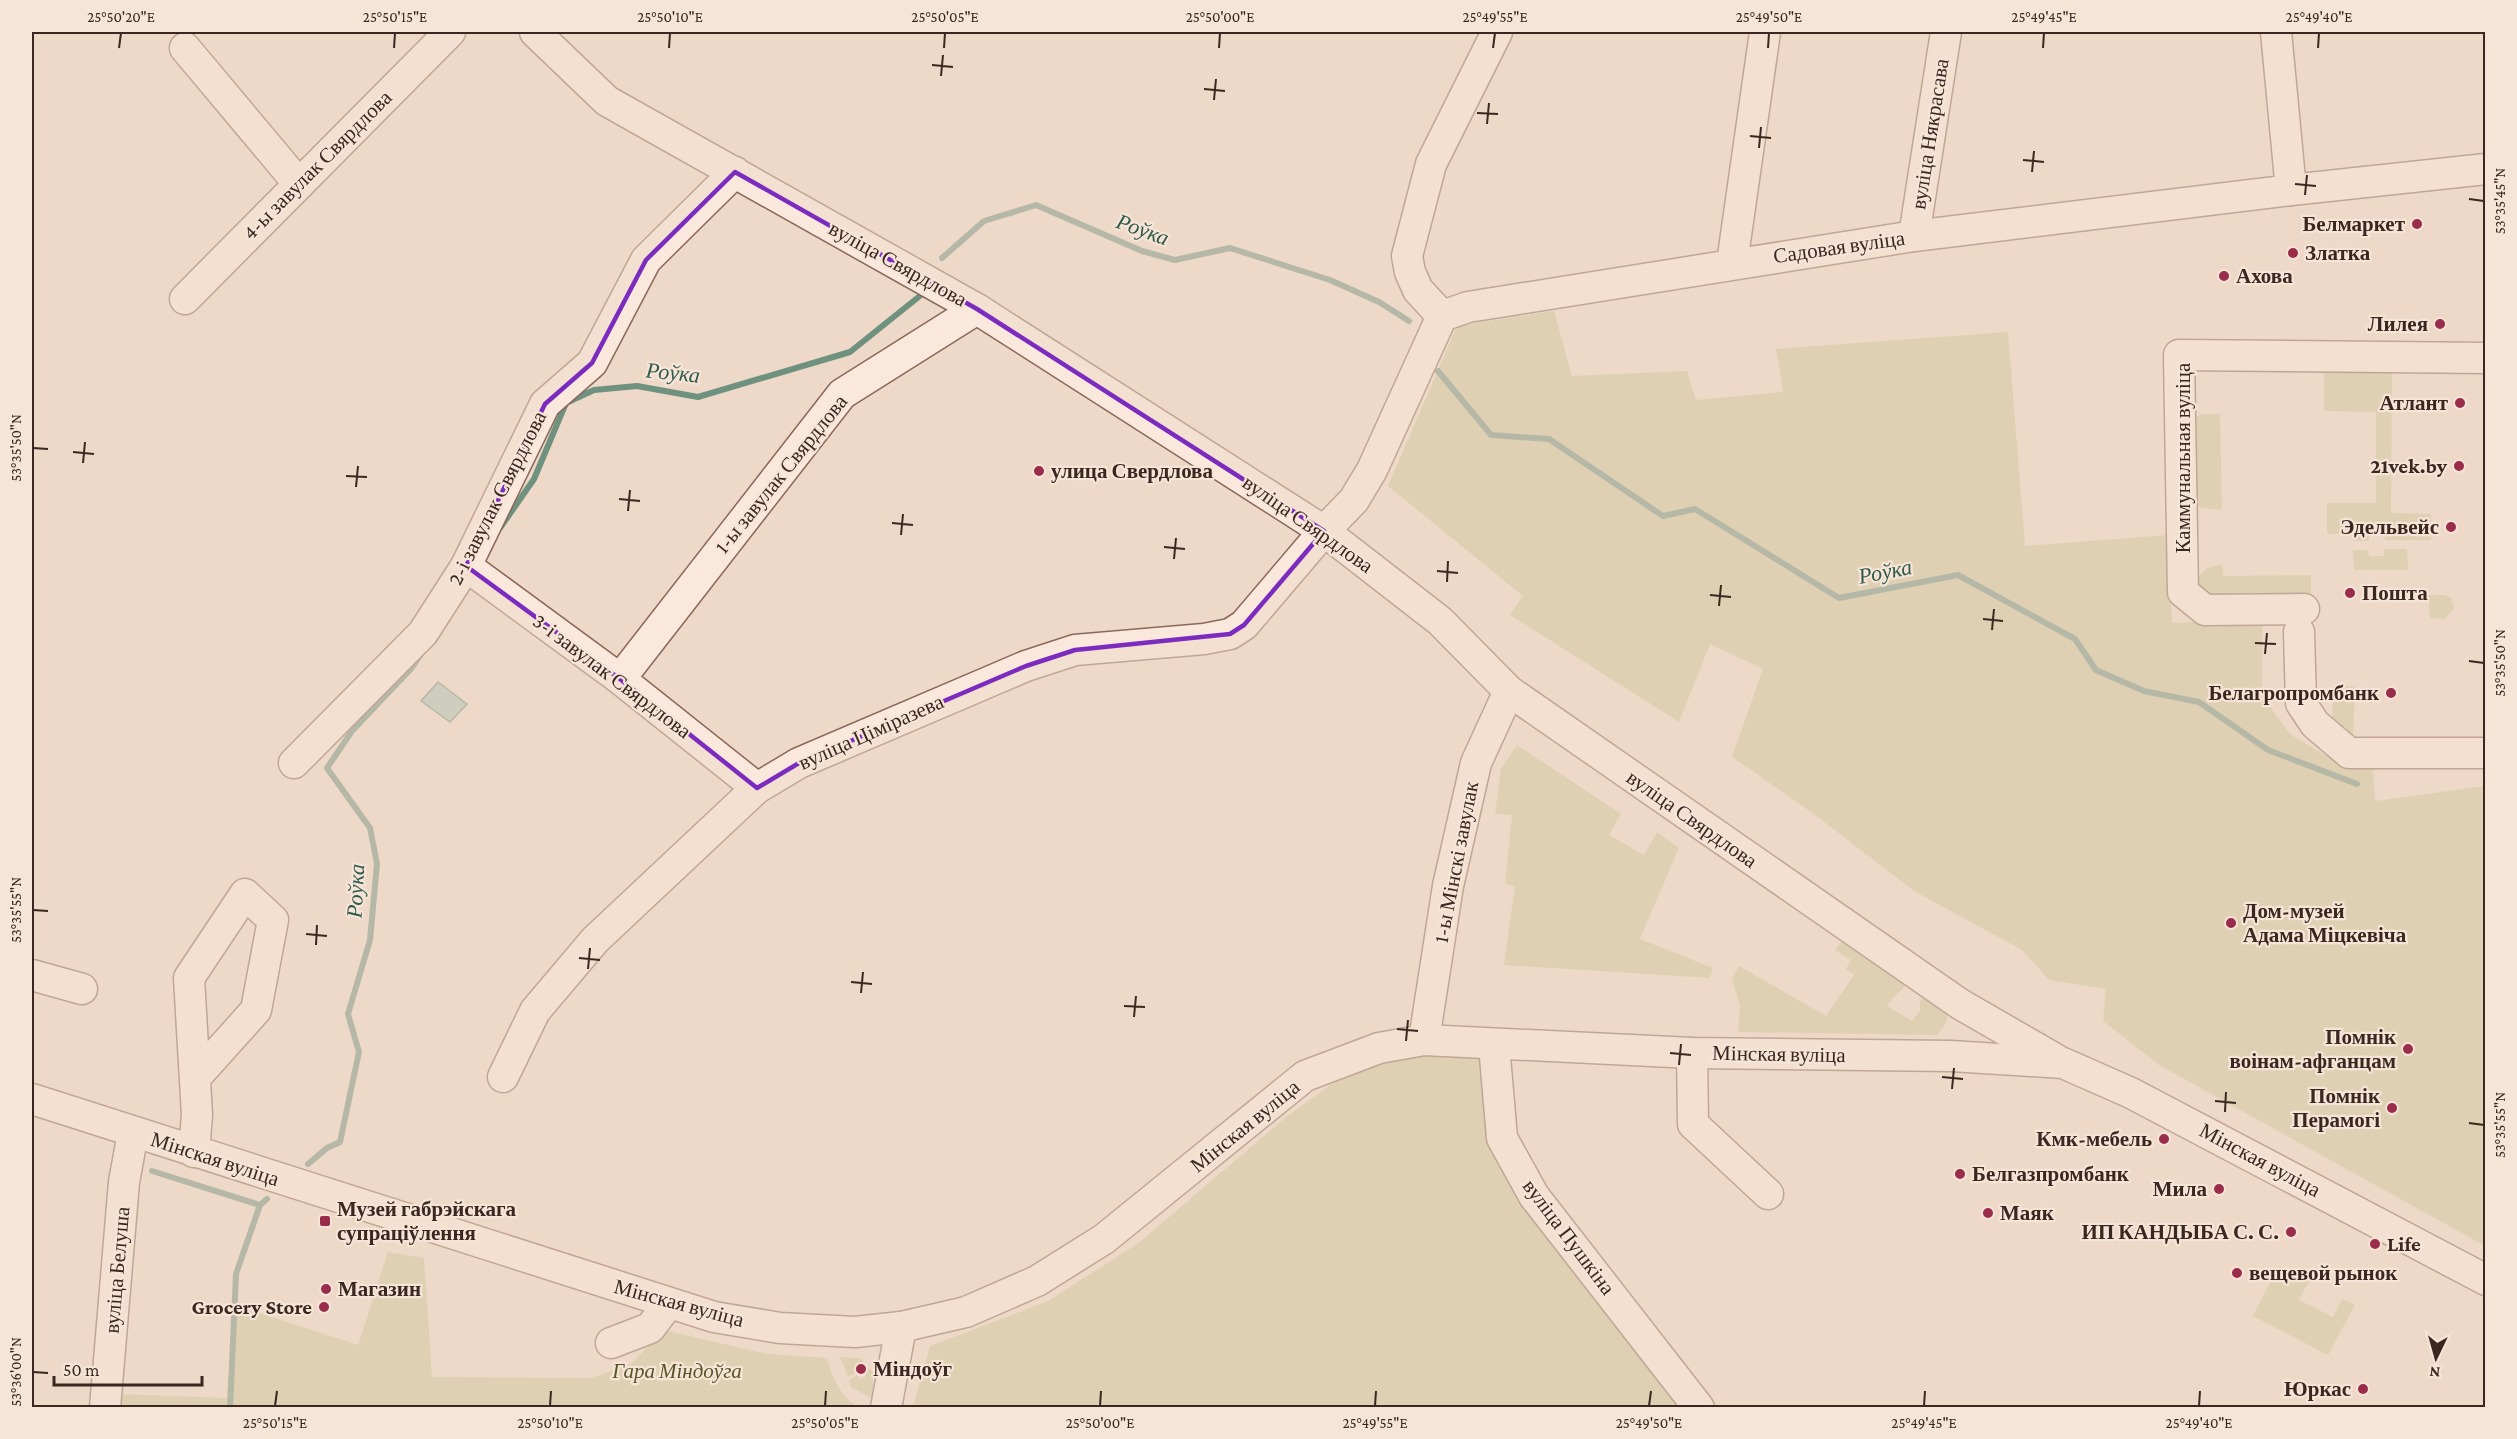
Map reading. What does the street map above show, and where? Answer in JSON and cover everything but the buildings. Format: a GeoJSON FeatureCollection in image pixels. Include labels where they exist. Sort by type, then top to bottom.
{"type":"FeatureCollection","features":[{"type":"Feature","properties":{"kind":"street","name":"4-ы завулак Свярдлова"},"geometry":{"type":"LineString","coordinates":[[185,299],[450,32]]}},
{"type":"Feature","properties":{"kind":"street","name":"вуліца Свярдлова"},"geometry":{"type":"LineString","coordinates":[[535,32],[607,101],[977,309],[1324,531],[1440,621],[1509,691],[1960,1004],[2063,1063]]}},
{"type":"Feature","properties":{"kind":"street"},"geometry":{"type":"LineString","coordinates":[[1324,531],[1354,500],[1372,470],[1442,316],[1418,290],[1410,272],[1407,256],[1431,164],[1497,32]]}},
{"type":"Feature","properties":{"kind":"street"},"geometry":{"type":"LineString","coordinates":[[1732,263],[1765,32]]}},
{"type":"Feature","properties":{"kind":"street","name":"вуліца Някрасава"},"geometry":{"type":"LineString","coordinates":[[1914,236],[1946,32]]}},
{"type":"Feature","properties":{"kind":"street"},"geometry":{"type":"LineString","coordinates":[[2276,32],[2291,190]]}},
{"type":"Feature","properties":{"kind":"street"},"geometry":{"type":"LineString","coordinates":[[185,48],[299,184]]}},
{"type":"Feature","properties":{"kind":"street","name":"Садовая вуліца"},"geometry":{"type":"LineString","coordinates":[[1442,316],[1468,307],[1732,263],[1914,236],[2291,190],[2486,169]]}},
{"type":"Feature","properties":{"kind":"street","name":"2-і завулак Свярдлова"},"geometry":{"type":"LineString","coordinates":[[294,763],[423,633],[466,566],[545,404],[592,363],[646,260],[735,172]]}},
{"type":"Feature","properties":{"kind":"street","name":"1-ы завулак Свярдлова"},"geometry":{"type":"LineString","coordinates":[[620,679],[842,394],[977,309]]}},
{"type":"Feature","properties":{"kind":"street","name":"Каммунальная вуліца"},"geometry":{"type":"LineString","coordinates":[[2486,358],[2179,355],[2183,592],[2205,610],[2301,621],[2301,704],[2315,724],[2349,753],[2486,753]]}},
{"type":"Feature","properties":{"kind":"street","name":"вуліца Ціміразева"},"geometry":{"type":"LineString","coordinates":[[502,1077],[535,1011],[595,940],[756,788],[799,763],[1026,666],[1075,650],[1204,639],[1230,634],[1245,625],[1324,531]]}},
{"type":"Feature","properties":{"kind":"street","name":"3-і завулак Свярдлова"},"geometry":{"type":"LineString","coordinates":[[466,566],[620,679],[756,788]]}},
{"type":"Feature","properties":{"kind":"street","name":"1-ы Мінскі завулак"},"geometry":{"type":"LineString","coordinates":[[1424,1040],[1448,886],[1476,763],[1509,691]]}},
{"type":"Feature","properties":{"kind":"street"},"geometry":{"type":"LineString","coordinates":[[194,1152],[195,1078],[189,978],[245,894],[273,920],[256,1010],[195,1078]]}},
{"type":"Feature","properties":{"kind":"street"},"geometry":{"type":"LineString","coordinates":[[32,975],[82,989]]}},
{"type":"Feature","properties":{"kind":"street"},"geometry":{"type":"LineString","coordinates":[[1951,1056],[1967,1034],[1966,1019],[1960,1004]]}},
{"type":"Feature","properties":{"kind":"street","name":"Мінская вуліца"},"geometry":{"type":"LineString","coordinates":[[32,1099],[714,1317],[780,1328],[855,1332],[902,1327],[966,1312],[1037,1281],[1104,1239],[1305,1076],[1379,1048],[1424,1040],[1692,1053],[1951,1056],[2063,1063],[2131,1093],[2483,1277]]}},
{"type":"Feature","properties":{"kind":"street","name":"вуліца Пушкіна"},"geometry":{"type":"LineString","coordinates":[[1494,1045],[1502,1138],[1534,1196],[1699,1407]]}},
{"type":"Feature","properties":{"kind":"street"},"geometry":{"type":"LineString","coordinates":[[1692,1053],[1694,1124],[1768,1194]]}},
{"type":"Feature","properties":{"kind":"street","name":"вуліца Белуша"},"geometry":{"type":"LineString","coordinates":[[105,1407],[124,1182],[133,1133]]}},
{"type":"Feature","properties":{"kind":"street"},"geometry":{"type":"LineString","coordinates":[[611,1343],[650,1328],[669,1303]]}},
{"type":"Feature","properties":{"kind":"street"},"geometry":{"type":"LineString","coordinates":[[886,1407],[902,1327]]}},
{"type":"Feature","properties":{"kind":"highlighted area"},"geometry":{"type":"Polygon","coordinates":[[[735,172],[977,309],[1324,531],[1244,625],[1230,634],[1075,650],[1026,666],[799,763],[757,788],[620,679],[466,566],[545,404],[592,363],[646,260],[735,172]]]}},
{"type":"Feature","properties":{"kind":"green space"},"geometry":{"type":"Polygon","coordinates":[[[1554,311],[1572,376],[1687,371],[1696,400],[1783,392],[1776,349],[2008,332],[2025,546],[2168,535],[2172,623],[2262,620],[2262,696],[2290,734],[2328,757],[2354,767],[2373,768],[2375,801],[2485,786],[2485,1246],[2159,1065],[2103,1021],[2106,989],[2049,980],[2022,950],[1914,891],[1814,814],[1732,757],[1763,669],[1710,644],[1679,722],[1510,615],[1523,596],[1388,486],[1457,326],[1554,311]]]}},
{"type":"Feature","properties":{"kind":"green space"},"geometry":{"type":"Polygon","coordinates":[[[2324,366],[2392,367],[2391,513],[2431,514],[2431,540],[2385,540],[2384,532],[2369,532],[2369,541],[2353,541],[2353,533],[2327,534],[2327,503],[2376,503],[2376,412],[2324,411],[2324,366]]]}},
{"type":"Feature","properties":{"kind":"green space"},"geometry":{"type":"Polygon","coordinates":[[[2220,414],[2222,510],[2201,508],[2192,502],[2190,422],[2196,416],[2220,414]]]}},
{"type":"Feature","properties":{"kind":"green space"},"geometry":{"type":"Polygon","coordinates":[[[2384,549],[2407,549],[2408,570],[2354,570],[2353,550],[2368,550],[2369,556],[2384,556],[2384,549]]]}},
{"type":"Feature","properties":{"kind":"green space"},"geometry":{"type":"Polygon","coordinates":[[[2222,564],[2223,576],[2311,575],[2311,601],[2221,603],[2197,587],[2199,577],[2205,570],[2222,564]]]}},
{"type":"Feature","properties":{"kind":"green space"},"geometry":{"type":"Polygon","coordinates":[[[2397,595],[2445,595],[2451,598],[2454,608],[2445,619],[2430,618],[2429,601],[2397,600],[2397,595]]]}},
{"type":"Feature","properties":{"kind":"green space"},"geometry":{"type":"Polygon","coordinates":[[[2334,686],[2355,686],[2353,739],[2332,720],[2334,686]]]}},
{"type":"Feature","properties":{"kind":"green space"},"geometry":{"type":"Polygon","coordinates":[[[1517,745],[1621,814],[1609,835],[1644,855],[1657,832],[1679,848],[1640,939],[1713,968],[1710,978],[1504,965],[1515,886],[1505,884],[1512,815],[1495,814],[1501,769],[1517,745]]]}},
{"type":"Feature","properties":{"kind":"green space"},"geometry":{"type":"Polygon","coordinates":[[[1844,937],[1907,984],[1887,1006],[1912,1021],[1920,1011],[1920,1001],[1925,995],[1947,1012],[1947,1021],[1938,1035],[1738,1032],[1740,1006],[1732,978],[1739,966],[1826,1016],[1854,975],[1846,969],[1851,960],[1835,950],[1844,937]]]}},
{"type":"Feature","properties":{"kind":"green space"},"geometry":{"type":"Polygon","coordinates":[[[1478,1053],[1491,1137],[1526,1197],[1677,1407],[913,1408],[930,1346],[1048,1301],[1140,1242],[1286,1117],[1351,1070],[1396,1055],[1478,1053]]]}},
{"type":"Feature","properties":{"kind":"green space","name":"Гара Міндоўга"},"geometry":{"type":"Polygon","coordinates":[[[388,1252],[424,1258],[432,1377],[592,1378],[631,1364],[663,1330],[767,1354],[827,1358],[838,1386],[857,1407],[118,1408],[119,1394],[227,1398],[235,1305],[358,1345],[388,1252]]]}},
{"type":"Feature","properties":{"kind":"green space"},"geometry":{"type":"Polygon","coordinates":[[[2279,1266],[2309,1281],[2299,1300],[2333,1317],[2342,1299],[2355,1305],[2328,1355],[2253,1316],[2279,1266]]]}},
{"type":"Feature","properties":{"kind":"green space"},"geometry":{"type":"Polygon","coordinates":[[[840,1357],[862,1359],[865,1364],[853,1369],[855,1373],[848,1377],[840,1357]]]}},
{"type":"Feature","properties":{"kind":"green space"},"geometry":{"type":"Polygon","coordinates":[[[869,1368],[873,1372],[873,1399],[851,1387],[849,1380],[857,1375],[860,1379],[864,1378],[869,1368]]]}},
{"type":"Feature","properties":{"kind":"shaded area"},"geometry":{"type":"Polygon","coordinates":[[[438,682],[467,704],[450,722],[421,701],[438,682]]]}},
{"type":"Feature","properties":{"kind":"waterway","name":"Роўка"},"geometry":{"type":"LineString","coordinates":[[942,258],[984,221],[1036,205],[1142,251],[1175,260],[1230,248],[1330,280],[1379,302],[1409,321]]}},
{"type":"Feature","properties":{"kind":"waterway","name":"Роўка"},"geometry":{"type":"LineString","coordinates":[[500,528],[534,479],[566,403],[594,390],[637,386],[698,397],[850,352],[921,295],[925,288]]}},
{"type":"Feature","properties":{"kind":"waterway","name":"Роўка"},"geometry":{"type":"LineString","coordinates":[[1438,371],[1491,435],[1549,439],[1663,516],[1695,509],[1839,598],[1958,575],[2075,639],[2096,670],[2144,691],[2199,702],[2268,750],[2357,784]]}},
{"type":"Feature","properties":{"kind":"waterway","name":"Роўка"},"geometry":{"type":"LineString","coordinates":[[308,1164],[327,1148],[340,1142],[359,1052],[348,1014],[370,940],[377,864],[370,828],[327,768],[352,731],[410,670],[421,654]]}},
{"type":"Feature","properties":{"kind":"waterway"},"geometry":{"type":"LineString","coordinates":[[152,1171],[260,1205]]}},
{"type":"Feature","properties":{"kind":"waterway","name":"Роўка"},"geometry":{"type":"LineString","coordinates":[[230,1408],[236,1274],[260,1205],[267,1199]]}},
{"type":"Feature","properties":{"kind":"place","name":"Белмаркет"},"geometry":{"type":"Point","coordinates":[2417,224]}},
{"type":"Feature","properties":{"kind":"place","name":"Златка"},"geometry":{"type":"Point","coordinates":[2293,253]}},
{"type":"Feature","properties":{"kind":"place","name":"Ахова"},"geometry":{"type":"Point","coordinates":[2224,276]}},
{"type":"Feature","properties":{"kind":"place","name":"Лилея"},"geometry":{"type":"Point","coordinates":[2440,324]}},
{"type":"Feature","properties":{"kind":"place","name":"Атлант"},"geometry":{"type":"Point","coordinates":[2460,403]}},
{"type":"Feature","properties":{"kind":"place","name":"21vek.by"},"geometry":{"type":"Point","coordinates":[2459,466]}},
{"type":"Feature","properties":{"kind":"place","name":"улица Свердлова"},"geometry":{"type":"Point","coordinates":[1039,471]}},
{"type":"Feature","properties":{"kind":"place","name":"Эдельвейс"},"geometry":{"type":"Point","coordinates":[2451,527]}},
{"type":"Feature","properties":{"kind":"place","name":"Пошта"},"geometry":{"type":"Point","coordinates":[2350,593]}},
{"type":"Feature","properties":{"kind":"place","name":"Белагропромбанк"},"geometry":{"type":"Point","coordinates":[2391,693]}},
{"type":"Feature","properties":{"kind":"place","name":"Дом-музей Адама Міцкевіча"},"geometry":{"type":"Point","coordinates":[2231,923]}},
{"type":"Feature","properties":{"kind":"place","name":"Помнік воінам-афганцам"},"geometry":{"type":"Point","coordinates":[2408,1049]}},
{"type":"Feature","properties":{"kind":"place","name":"Помнік Перамогі"},"geometry":{"type":"Point","coordinates":[2392,1108]}},
{"type":"Feature","properties":{"kind":"place","name":"Кмк-мебель"},"geometry":{"type":"Point","coordinates":[2164,1139]}},
{"type":"Feature","properties":{"kind":"place","name":"Белгазпромбанк"},"geometry":{"type":"Point","coordinates":[1960,1174]}},
{"type":"Feature","properties":{"kind":"place","name":"Мила"},"geometry":{"type":"Point","coordinates":[2219,1189]}},
{"type":"Feature","properties":{"kind":"place","name":"Маяк"},"geometry":{"type":"Point","coordinates":[1988,1213]}},
{"type":"Feature","properties":{"kind":"place","name":"Музей габрэйскага супраціўлення"},"geometry":{"type":"Point","coordinates":[325,1221]}},
{"type":"Feature","properties":{"kind":"place","name":"ИП КАНДЫБА С. С."},"geometry":{"type":"Point","coordinates":[2291,1232]}},
{"type":"Feature","properties":{"kind":"place","name":"Life"},"geometry":{"type":"Point","coordinates":[2375,1244]}},
{"type":"Feature","properties":{"kind":"place","name":"вещевой рынок"},"geometry":{"type":"Point","coordinates":[2237,1273]}},
{"type":"Feature","properties":{"kind":"place","name":"Магазин"},"geometry":{"type":"Point","coordinates":[326,1289]}},
{"type":"Feature","properties":{"kind":"place","name":"Grocery Store"},"geometry":{"type":"Point","coordinates":[324,1307]}},
{"type":"Feature","properties":{"kind":"place","name":"Міндоўг"},"geometry":{"type":"Point","coordinates":[861,1369]}},
{"type":"Feature","properties":{"kind":"place","name":"Юркас"},"geometry":{"type":"Point","coordinates":[2363,1389]}}]}
